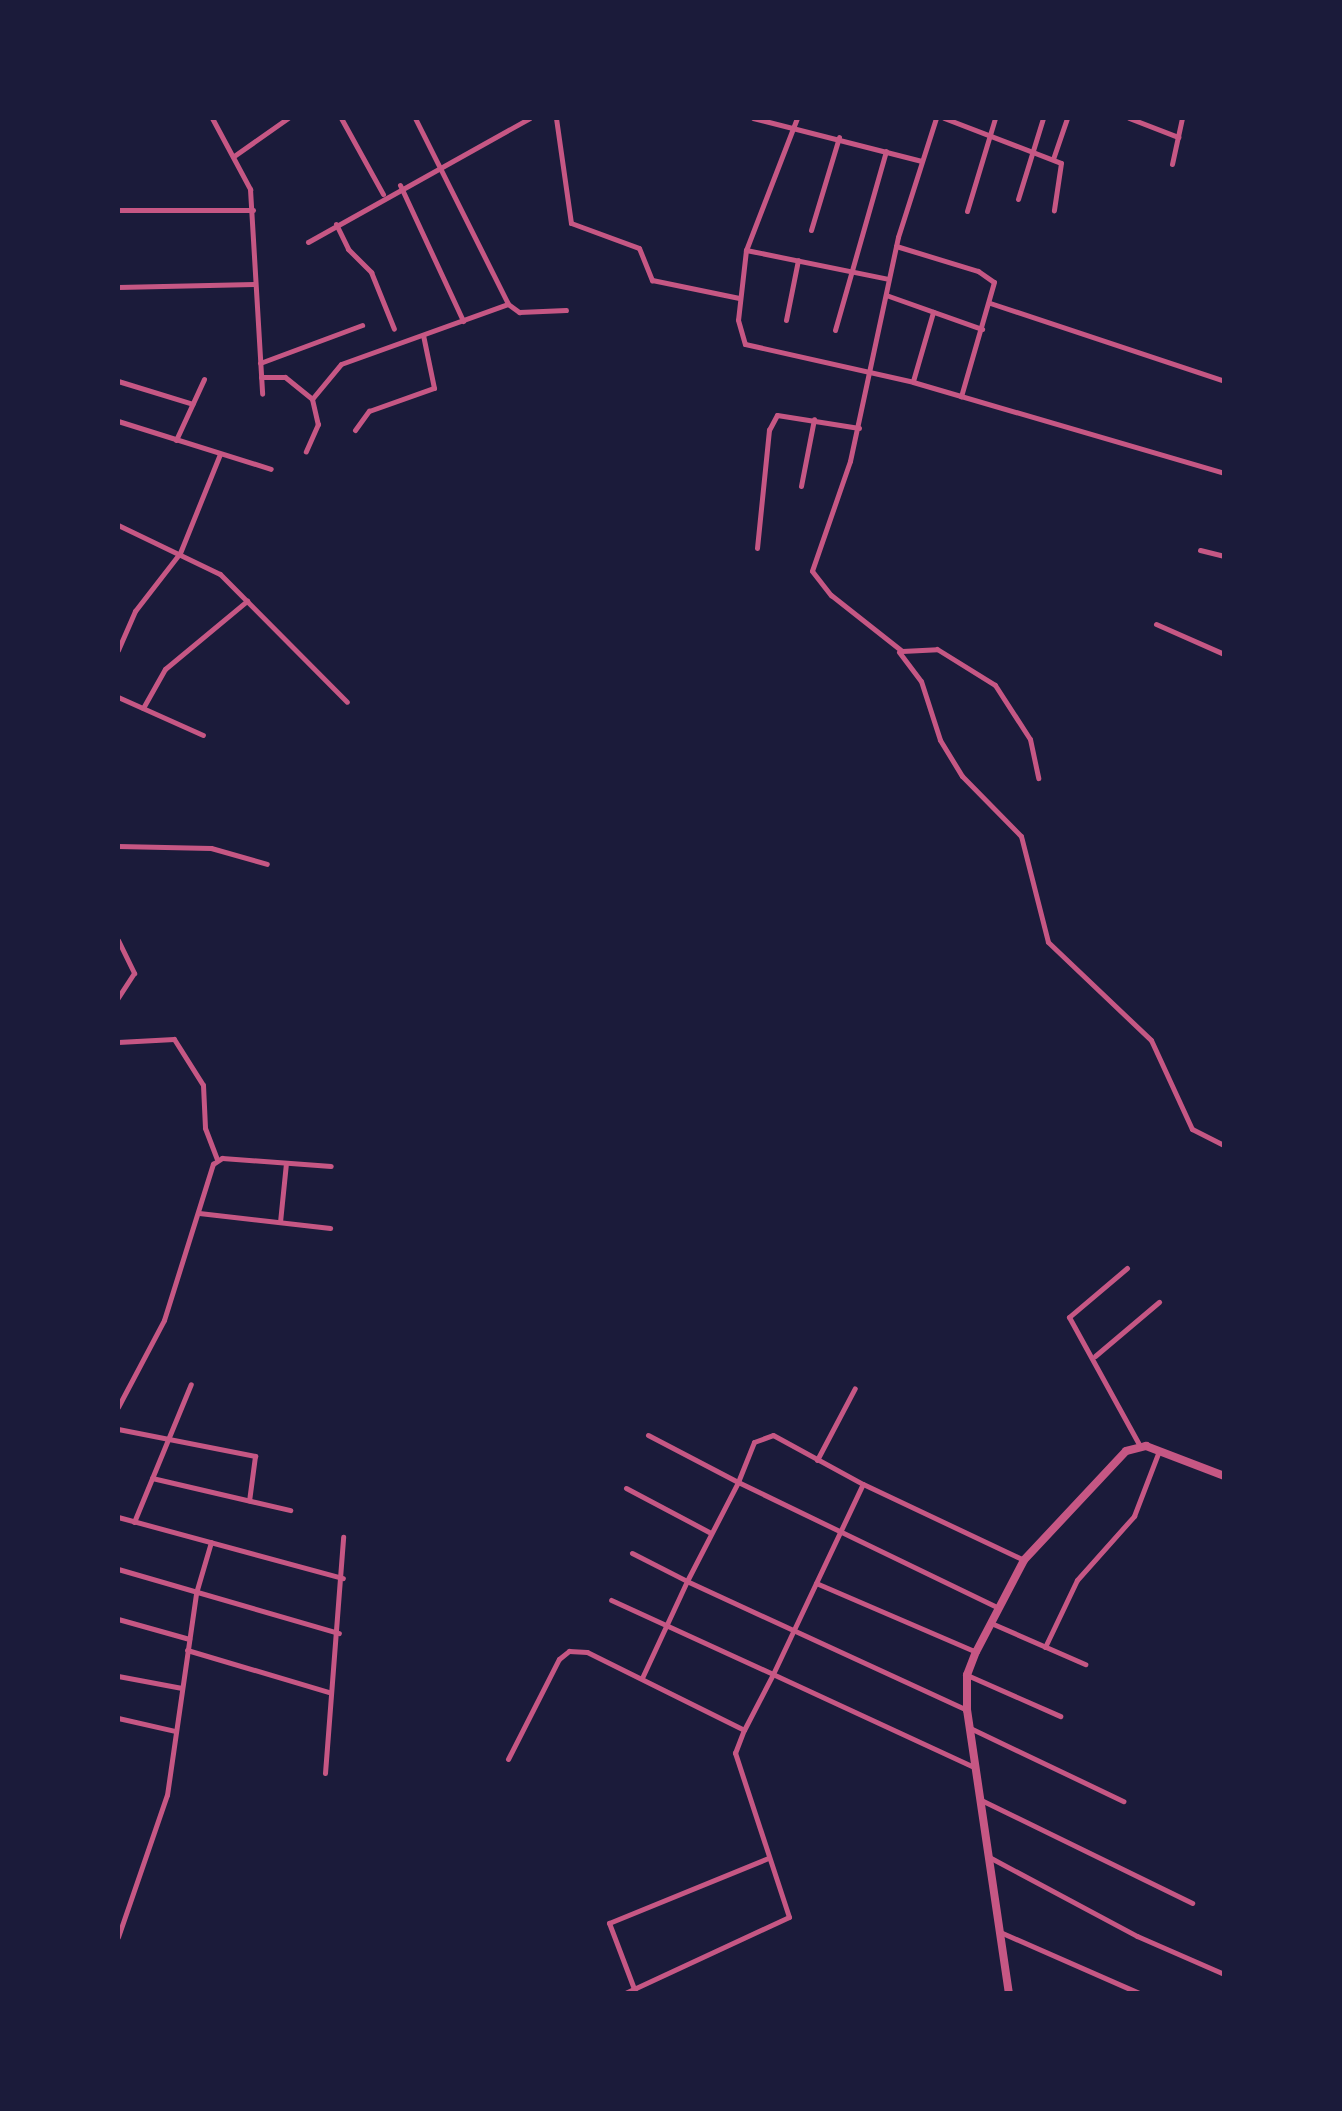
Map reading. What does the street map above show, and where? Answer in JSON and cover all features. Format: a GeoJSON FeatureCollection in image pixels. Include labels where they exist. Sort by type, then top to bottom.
{"type":"FeatureCollection","features":[{"type":"Feature","properties":{"kind":"street"},"geometry":{"type":"LineString","coordinates":[[213,118],[234,156],[254,210],[254,284],[262,394]]}},
{"type":"Feature","properties":{"kind":"street"},"geometry":{"type":"LineString","coordinates":[[234,156],[288,118]]}},
{"type":"Feature","properties":{"kind":"street"},"geometry":{"type":"LineString","coordinates":[[342,118],[383,194]]}},
{"type":"Feature","properties":{"kind":"street"},"geometry":{"type":"LineString","coordinates":[[415,118],[508,304],[520,312],[566,310]]}},
{"type":"Feature","properties":{"kind":"street"},"geometry":{"type":"LineString","coordinates":[[308,242],[383,194],[530,118]]}},
{"type":"Feature","properties":{"kind":"street"},"geometry":{"type":"LineString","coordinates":[[556,118],[570,223],[639,248],[652,280],[740,298]]}},
{"type":"Feature","properties":{"kind":"street"},"geometry":{"type":"LineString","coordinates":[[753,118],[794,125],[922,161]]}},
{"type":"Feature","properties":{"kind":"street"},"geometry":{"type":"LineString","coordinates":[[797,118],[746,250],[738,330],[750,347],[913,382],[1224,474]]}},
{"type":"Feature","properties":{"kind":"street"},"geometry":{"type":"LineString","coordinates":[[936,118],[896,246],[859,428],[812,571],[893,645],[921,681],[940,740],[962,776],[1021,836],[1048,942],[1151,1040],[1192,1129],[1224,1145]]}},
{"type":"Feature","properties":{"kind":"street"},"geometry":{"type":"LineString","coordinates":[[944,118],[1053,159],[1064,170],[1054,210]]}},
{"type":"Feature","properties":{"kind":"street"},"geometry":{"type":"LineString","coordinates":[[966,211],[994,118]]}},
{"type":"Feature","properties":{"kind":"street"},"geometry":{"type":"LineString","coordinates":[[1018,199],[1043,118]]}},
{"type":"Feature","properties":{"kind":"street"},"geometry":{"type":"LineString","coordinates":[[1053,159],[1067,118]]}},
{"type":"Feature","properties":{"kind":"street"},"geometry":{"type":"LineString","coordinates":[[1129,118],[1178,136]]}},
{"type":"Feature","properties":{"kind":"street"},"geometry":{"type":"LineString","coordinates":[[1172,164],[1182,118]]}},
{"type":"Feature","properties":{"kind":"street"},"geometry":{"type":"LineString","coordinates":[[811,230],[839,137]]}},
{"type":"Feature","properties":{"kind":"street"},"geometry":{"type":"LineString","coordinates":[[835,330],[847,272],[886,151]]}},
{"type":"Feature","properties":{"kind":"street"},"geometry":{"type":"LineString","coordinates":[[400,185],[463,321]]}},
{"type":"Feature","properties":{"kind":"street"},"geometry":{"type":"LineString","coordinates":[[118,210],[254,210]]}},
{"type":"Feature","properties":{"kind":"street"},"geometry":{"type":"LineString","coordinates":[[336,224],[348,249],[371,272],[394,329]]}},
{"type":"Feature","properties":{"kind":"street"},"geometry":{"type":"LineString","coordinates":[[896,246],[986,274],[994,282],[961,396]]}},
{"type":"Feature","properties":{"kind":"street"},"geometry":{"type":"LineString","coordinates":[[746,250],[888,279]]}},
{"type":"Feature","properties":{"kind":"street"},"geometry":{"type":"LineString","coordinates":[[786,320],[798,260]]}},
{"type":"Feature","properties":{"kind":"street"},"geometry":{"type":"LineString","coordinates":[[118,287],[254,284]]}},
{"type":"Feature","properties":{"kind":"street"},"geometry":{"type":"LineString","coordinates":[[886,296],[982,329]]}},
{"type":"Feature","properties":{"kind":"street"},"geometry":{"type":"LineString","coordinates":[[990,303],[1224,381]]}},
{"type":"Feature","properties":{"kind":"street"},"geometry":{"type":"LineString","coordinates":[[312,399],[341,364],[508,304]]}},
{"type":"Feature","properties":{"kind":"street"},"geometry":{"type":"LineString","coordinates":[[913,382],[933,312]]}},
{"type":"Feature","properties":{"kind":"street"},"geometry":{"type":"LineString","coordinates":[[260,362],[362,326]]}},
{"type":"Feature","properties":{"kind":"street"},"geometry":{"type":"LineString","coordinates":[[355,430],[369,410],[434,388],[422,336]]}},
{"type":"Feature","properties":{"kind":"street"},"geometry":{"type":"LineString","coordinates":[[261,376],[285,376],[312,399],[318,424],[306,451]]}},
{"type":"Feature","properties":{"kind":"street"},"geometry":{"type":"LineString","coordinates":[[176,440],[204,379]]}},
{"type":"Feature","properties":{"kind":"street"},"geometry":{"type":"LineString","coordinates":[[118,381],[192,404]]}},
{"type":"Feature","properties":{"kind":"street"},"geometry":{"type":"LineString","coordinates":[[757,548],[771,424],[780,413],[859,428]]}},
{"type":"Feature","properties":{"kind":"street"},"geometry":{"type":"LineString","coordinates":[[801,486],[814,419]]}},
{"type":"Feature","properties":{"kind":"street"},"geometry":{"type":"LineString","coordinates":[[118,421],[271,469]]}},
{"type":"Feature","properties":{"kind":"street"},"geometry":{"type":"LineString","coordinates":[[118,650],[135,611],[180,553],[220,454]]}},
{"type":"Feature","properties":{"kind":"street"},"geometry":{"type":"LineString","coordinates":[[118,525],[220,574],[347,702]]}},
{"type":"Feature","properties":{"kind":"street"},"geometry":{"type":"LineString","coordinates":[[1200,550],[1224,556]]}},
{"type":"Feature","properties":{"kind":"street"},"geometry":{"type":"LineString","coordinates":[[143,708],[178,656],[222,628],[247,600]]}},
{"type":"Feature","properties":{"kind":"street"},"geometry":{"type":"LineString","coordinates":[[1156,624],[1224,654]]}},
{"type":"Feature","properties":{"kind":"street"},"geometry":{"type":"LineString","coordinates":[[893,645],[913,656],[937,650],[995,685],[1030,739],[1038,778]]}},
{"type":"Feature","properties":{"kind":"street"},"geometry":{"type":"LineString","coordinates":[[118,697],[202,736]]}},
{"type":"Feature","properties":{"kind":"street"},"geometry":{"type":"LineString","coordinates":[[118,846],[211,848],[267,864]]}},
{"type":"Feature","properties":{"kind":"street"},"geometry":{"type":"LineString","coordinates":[[118,940],[134,973],[118,998]]}},
{"type":"Feature","properties":{"kind":"street"},"geometry":{"type":"LineString","coordinates":[[118,1042],[174,1040],[203,1086],[205,1128],[217,1160],[164,1320],[118,1407]]}},
{"type":"Feature","properties":{"kind":"street"},"geometry":{"type":"LineString","coordinates":[[217,1160],[331,1166]]}},
{"type":"Feature","properties":{"kind":"street"},"geometry":{"type":"LineString","coordinates":[[280,1222],[286,1162]]}},
{"type":"Feature","properties":{"kind":"street"},"geometry":{"type":"LineString","coordinates":[[198,1213],[330,1228]]}},
{"type":"Feature","properties":{"kind":"street"},"geometry":{"type":"LineString","coordinates":[[1127,1268],[1070,1317],[1140,1446]]}},
{"type":"Feature","properties":{"kind":"street"},"geometry":{"type":"LineString","coordinates":[[1094,1356],[1159,1302]]}},
{"type":"Feature","properties":{"kind":"street"},"geometry":{"type":"LineString","coordinates":[[134,1522],[191,1384]]}},
{"type":"Feature","properties":{"kind":"street"},"geometry":{"type":"LineString","coordinates":[[817,1460],[855,1388]]}},
{"type":"Feature","properties":{"kind":"street"},"geometry":{"type":"LineString","coordinates":[[118,1429],[255,1456],[250,1501]]}},
{"type":"Feature","properties":{"kind":"street"},"geometry":{"type":"LineString","coordinates":[[648,1435],[996,1607]]}},
{"type":"Feature","properties":{"kind":"street"},"geometry":{"type":"LineString","coordinates":[[642,1678],[711,1532],[762,1436],[1024,1560]]}},
{"type":"Feature","properties":{"kind":"street"},"geometry":{"type":"LineString","coordinates":[[1010,1993],[968,1710],[967,1675],[976,1652],[996,1607],[1024,1560],[1126,1451],[1140,1446],[1224,1476]]}},
{"type":"Feature","properties":{"kind":"street"},"geometry":{"type":"LineString","coordinates":[[1044,1647],[1076,1580],[1134,1516],[1159,1451]]}},
{"type":"Feature","properties":{"kind":"street"},"geometry":{"type":"LineString","coordinates":[[152,1478],[290,1510]]}},
{"type":"Feature","properties":{"kind":"street"},"geometry":{"type":"LineString","coordinates":[[623,1994],[784,1923],[788,1908],[768,1858],[736,1753],[863,1484]]}},
{"type":"Feature","properties":{"kind":"street"},"geometry":{"type":"LineString","coordinates":[[626,1488],[711,1532]]}},
{"type":"Feature","properties":{"kind":"street"},"geometry":{"type":"LineString","coordinates":[[118,1518],[343,1578]]}},
{"type":"Feature","properties":{"kind":"street"},"geometry":{"type":"LineString","coordinates":[[325,1773],[330,1692],[339,1634],[343,1537]]}},
{"type":"Feature","properties":{"kind":"street"},"geometry":{"type":"LineString","coordinates":[[118,1936],[121,1916],[168,1794],[196,1593],[211,1542]]}},
{"type":"Feature","properties":{"kind":"street"},"geometry":{"type":"LineString","coordinates":[[632,1553],[968,1710]]}},
{"type":"Feature","properties":{"kind":"street"},"geometry":{"type":"LineString","coordinates":[[118,1569],[339,1634]]}},
{"type":"Feature","properties":{"kind":"street"},"geometry":{"type":"LineString","coordinates":[[816,1584],[976,1652]]}},
{"type":"Feature","properties":{"kind":"street"},"geometry":{"type":"LineString","coordinates":[[612,1600],[976,1768]]}},
{"type":"Feature","properties":{"kind":"street"},"geometry":{"type":"LineString","coordinates":[[118,1619],[188,1640]]}},
{"type":"Feature","properties":{"kind":"street"},"geometry":{"type":"LineString","coordinates":[[989,1622],[1085,1664]]}},
{"type":"Feature","properties":{"kind":"street"},"geometry":{"type":"LineString","coordinates":[[187,1650],[330,1692]]}},
{"type":"Feature","properties":{"kind":"street"},"geometry":{"type":"LineString","coordinates":[[508,1760],[558,1659],[569,1651],[586,1652],[744,1730]]}},
{"type":"Feature","properties":{"kind":"street"},"geometry":{"type":"LineString","coordinates":[[967,1675],[1060,1716]]}},
{"type":"Feature","properties":{"kind":"street"},"geometry":{"type":"LineString","coordinates":[[118,1676],[182,1688]]}},
{"type":"Feature","properties":{"kind":"street"},"geometry":{"type":"LineString","coordinates":[[118,1718],[175,1731]]}},
{"type":"Feature","properties":{"kind":"street"},"geometry":{"type":"LineString","coordinates":[[970,1728],[1123,1801]]}},
{"type":"Feature","properties":{"kind":"street"},"geometry":{"type":"LineString","coordinates":[[981,1800],[1192,1903]]}},
{"type":"Feature","properties":{"kind":"street"},"geometry":{"type":"LineString","coordinates":[[989,1856],[1138,1936],[1224,1974]]}},
{"type":"Feature","properties":{"kind":"street"},"geometry":{"type":"LineString","coordinates":[[635,1991],[609,1923],[768,1858]]}},
{"type":"Feature","properties":{"kind":"street"},"geometry":{"type":"LineString","coordinates":[[1000,1932],[1141,1994]]}}]}
